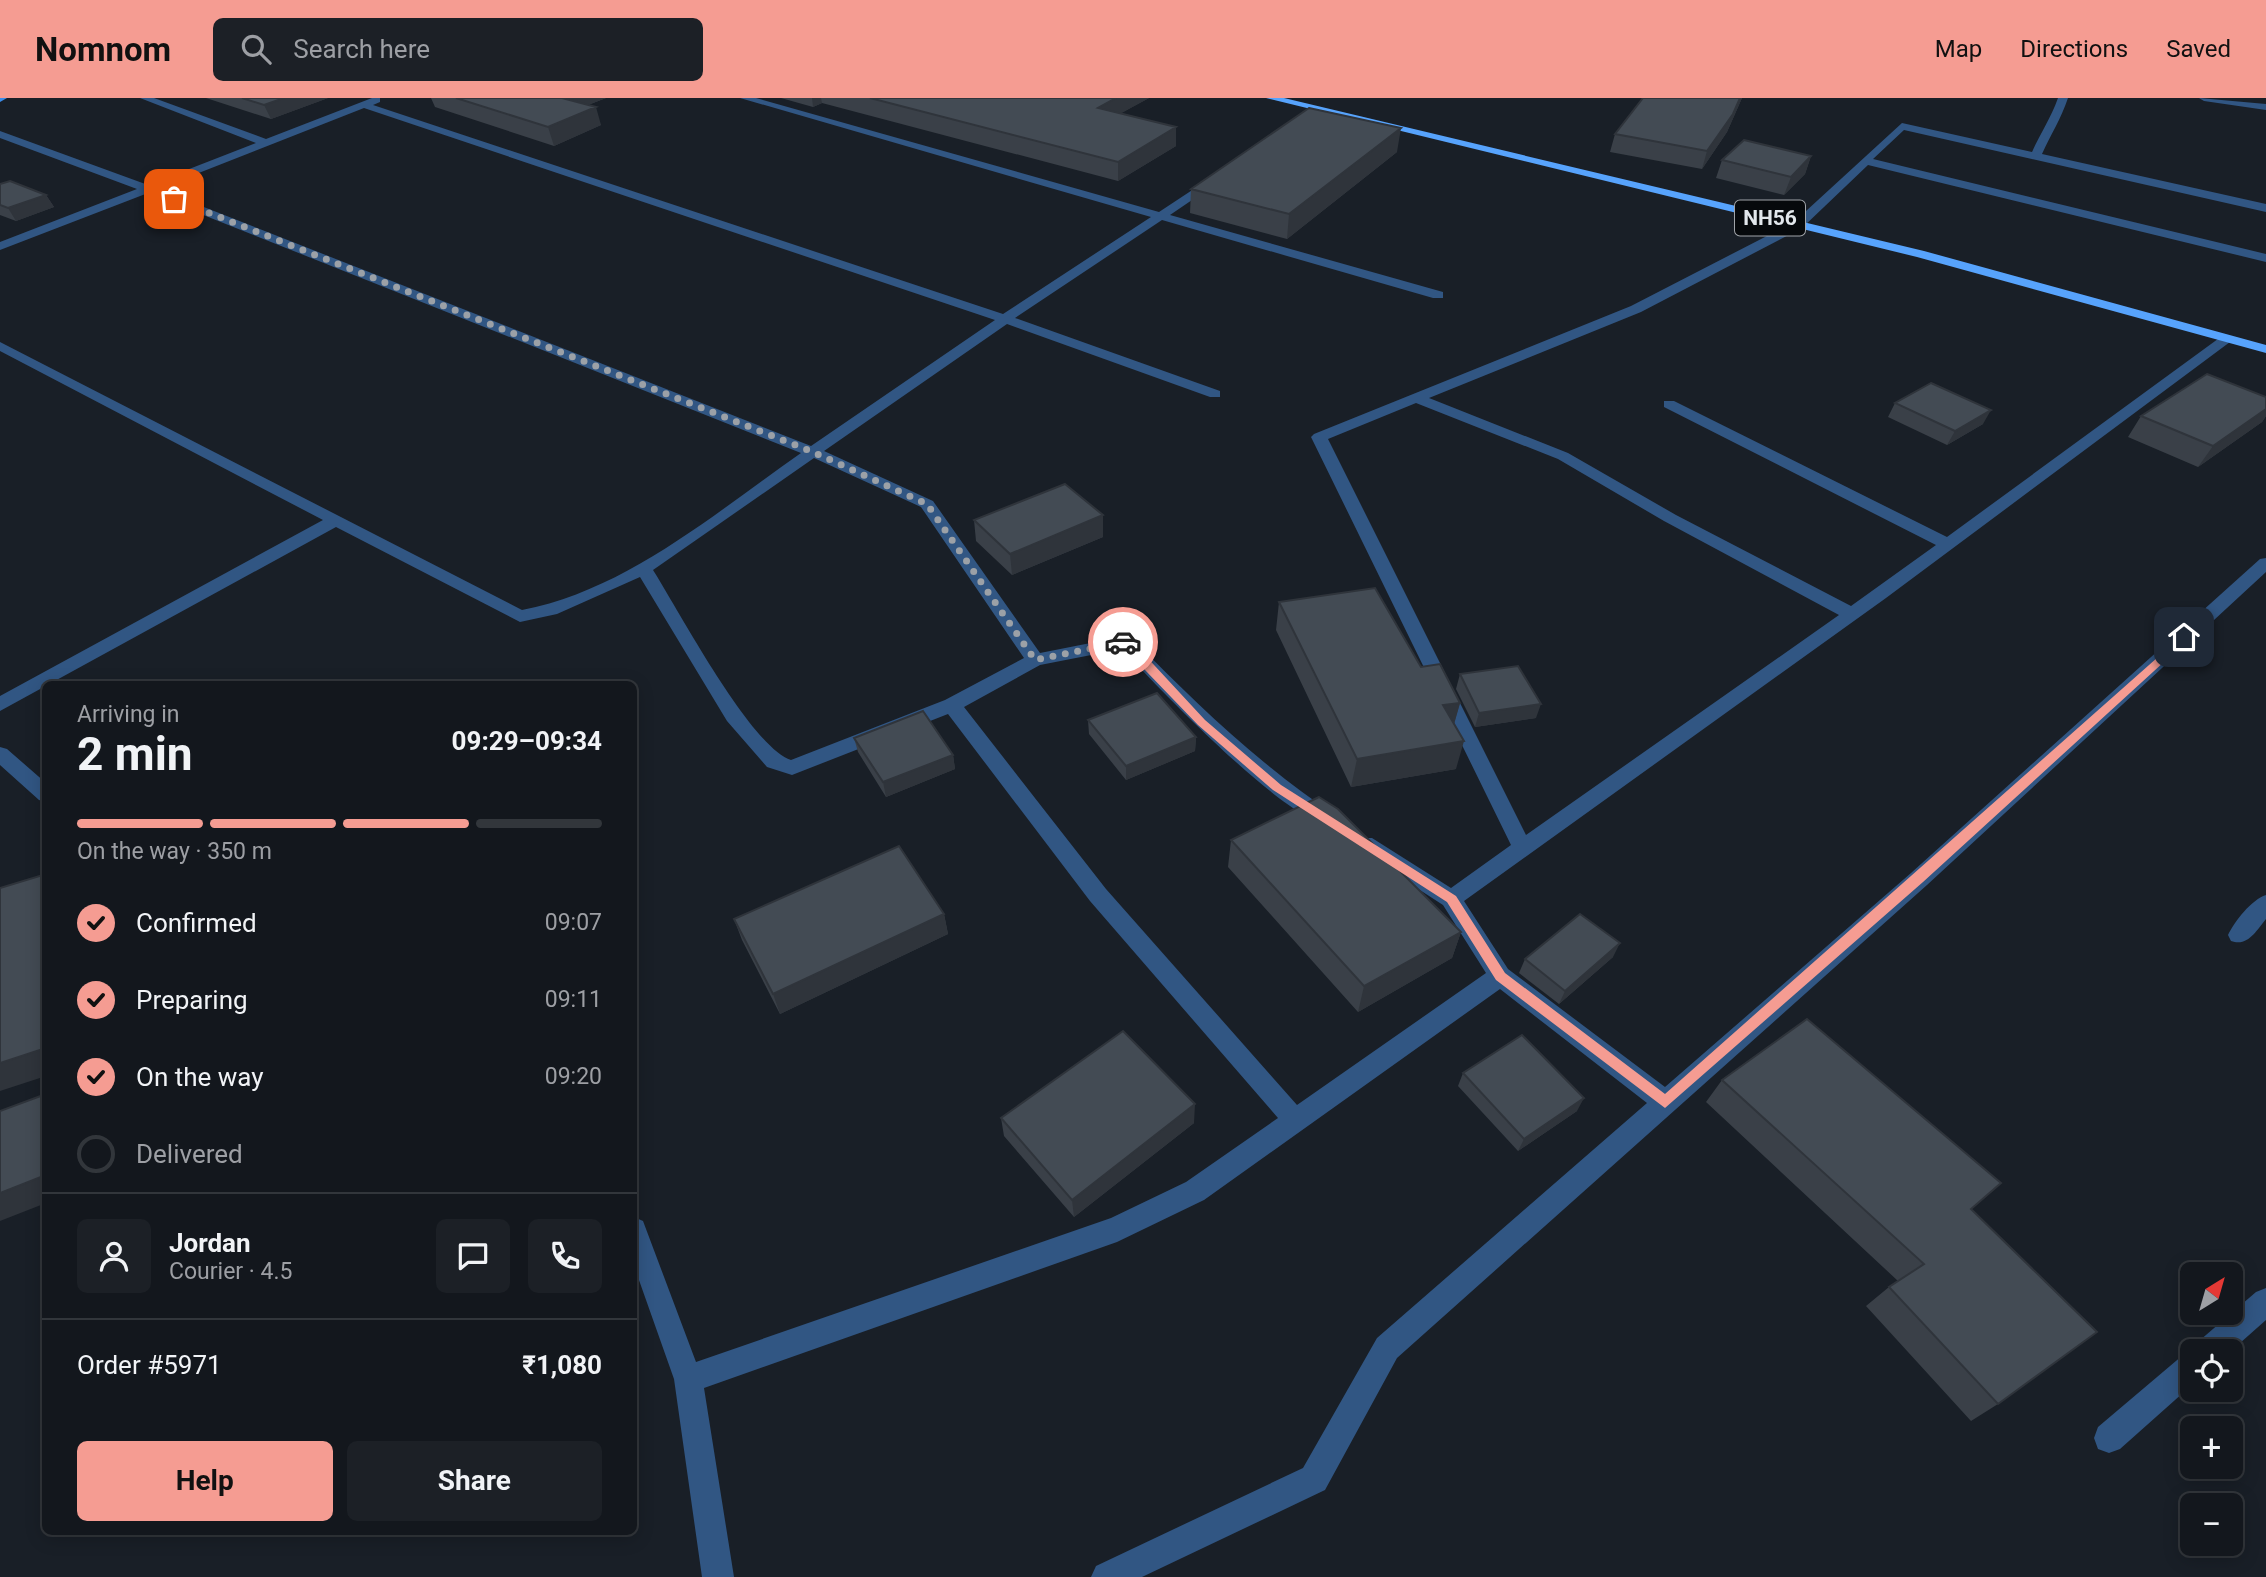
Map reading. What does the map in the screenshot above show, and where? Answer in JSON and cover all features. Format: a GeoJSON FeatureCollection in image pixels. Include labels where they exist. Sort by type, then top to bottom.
{"type":"FeatureCollection","features":[{"type":"Feature","properties":{"kind":"highway","name":"NH56"},"geometry":{"type":"LineString","coordinates":[[1271,98],[1309,113],[1920,254],[2266,349]]}},
{"type":"Feature","properties":{"kind":"street"},"geometry":{"type":"LineString","coordinates":[[145,98],[267,143]]}},
{"type":"Feature","properties":{"kind":"street"},"geometry":{"type":"LineString","coordinates":[[0,246],[381,98]]}},
{"type":"Feature","properties":{"kind":"street"},"geometry":{"type":"LineString","coordinates":[[745,98],[1438,295]]}},
{"type":"Feature","properties":{"kind":"street"},"geometry":{"type":"LineString","coordinates":[[2036,156],[2049,127],[2054,125],[2063,98]]}},
{"type":"Feature","properties":{"kind":"street"},"geometry":{"type":"LineString","coordinates":[[2204,98],[2266,107]]}},
{"type":"Feature","properties":{"kind":"street"},"geometry":{"type":"LineString","coordinates":[[364,105],[1005,319],[1214,394]]}},
{"type":"Feature","properties":{"kind":"street"},"geometry":{"type":"LineString","coordinates":[[1522,849],[1320,437],[1636,309],[1798,225],[1902,126],[2266,208]]}},
{"type":"Feature","properties":{"kind":"street"},"geometry":{"type":"LineString","coordinates":[[0,134],[149,188],[813,452],[927,504],[1035,660]]}},
{"type":"Feature","properties":{"kind":"street"},"geometry":{"type":"LineString","coordinates":[[1866,160],[2266,258]]}},
{"type":"Feature","properties":{"kind":"street"},"geometry":{"type":"LineString","coordinates":[[0,346],[520,616],[551,610],[644,569],[1005,319],[1162,217],[1227,170]]}},
{"type":"Feature","properties":{"kind":"street"},"geometry":{"type":"LineString","coordinates":[[1451,899],[1852,614],[2227,339]]}},
{"type":"Feature","properties":{"kind":"street"},"geometry":{"type":"LineString","coordinates":[[1416,398],[1563,456],[1670,518],[1852,614]]}},
{"type":"Feature","properties":{"kind":"street"},"geometry":{"type":"LineString","coordinates":[[1669,404],[1948,544]]}},
{"type":"Feature","properties":{"kind":"street"},"geometry":{"type":"LineString","coordinates":[[0,704],[336,520]]}},
{"type":"Feature","properties":{"kind":"street"},"geometry":{"type":"LineString","coordinates":[[1107,1577],[1314,1479],[1387,1348],[1919,879],[2266,563]]}},
{"type":"Feature","properties":{"kind":"street"},"geometry":{"type":"LineString","coordinates":[[644,569],[734,716],[774,762],[792,768],[952,705],[1035,660],[1126,642],[1201,722],[1277,788],[1451,899],[1500,976],[1665,1102]]}},
{"type":"Feature","properties":{"kind":"street"},"geometry":{"type":"LineString","coordinates":[[952,705],[1098,894],[1295,1120]]}},
{"type":"Feature","properties":{"kind":"street"},"geometry":{"type":"LineString","coordinates":[[0,754],[42,791]]}},
{"type":"Feature","properties":{"kind":"street"},"geometry":{"type":"LineString","coordinates":[[2239,935],[2266,904]]}},
{"type":"Feature","properties":{"kind":"street"},"geometry":{"type":"LineString","coordinates":[[688,1379],[1117,1229],[1195,1191],[1500,976]]}},
{"type":"Feature","properties":{"kind":"street"},"geometry":{"type":"LineString","coordinates":[[637,1238],[688,1379],[718,1577]]}},
{"type":"Feature","properties":{"kind":"street"},"geometry":{"type":"LineString","coordinates":[[2223,1339],[2266,1302]]}},
{"type":"Feature","properties":{"kind":"street"},"geometry":{"type":"LineString","coordinates":[[2109,1438],[2180,1376]]}},
{"type":"Feature","properties":{"kind":"building"},"geometry":{"type":"Polygon","coordinates":[[[242,98],[284,98],[264,105],[242,98]]]}},
{"type":"Feature","properties":{"kind":"building"},"geometry":{"type":"Polygon","coordinates":[[[456,98],[562,98],[596,107],[548,127],[456,98]]]}},
{"type":"Feature","properties":{"kind":"building"},"geometry":{"type":"Polygon","coordinates":[[[870,98],[1116,98],[1098,108],[1176,127],[1118,162],[870,98]]]}},
{"type":"Feature","properties":{"kind":"building"},"geometry":{"type":"Polygon","coordinates":[[[1643,98],[1740,98],[1733,114],[1707,151],[1615,134],[1643,98]]]}},
{"type":"Feature","properties":{"kind":"building"},"geometry":{"type":"Polygon","coordinates":[[[1309,108],[1401,128],[1289,214],[1191,189],[1309,108]]]}},
{"type":"Feature","properties":{"kind":"building"},"geometry":{"type":"Polygon","coordinates":[[[1744,140],[1811,156],[1791,177],[1722,160],[1744,140]]]}},
{"type":"Feature","properties":{"kind":"building"},"geometry":{"type":"Polygon","coordinates":[[[10,181],[46,195],[8,208],[0,205],[0,184],[10,181]]]}},
{"type":"Feature","properties":{"kind":"building"},"geometry":{"type":"Polygon","coordinates":[[[2207,374],[2266,397],[2266,409],[2213,446],[2141,416],[2207,374]]]}},
{"type":"Feature","properties":{"kind":"building"},"geometry":{"type":"Polygon","coordinates":[[[1931,383],[1991,410],[1955,431],[1895,403],[1931,383]]]}},
{"type":"Feature","properties":{"kind":"building"},"geometry":{"type":"Polygon","coordinates":[[[1065,484],[1103,515],[1010,554],[974,520],[1065,484]]]}},
{"type":"Feature","properties":{"kind":"building"},"geometry":{"type":"Polygon","coordinates":[[[1375,588],[1421,667],[1440,664],[1460,703],[1443,705],[1464,741],[1357,759],[1279,602],[1375,588]]]}},
{"type":"Feature","properties":{"kind":"building"},"geometry":{"type":"Polygon","coordinates":[[[1518,666],[1541,704],[1479,713],[1460,674],[1518,666]]]}},
{"type":"Feature","properties":{"kind":"building"},"geometry":{"type":"Polygon","coordinates":[[[1157,693],[1196,737],[1126,766],[1088,720],[1157,693]]]}},
{"type":"Feature","properties":{"kind":"building"},"geometry":{"type":"Polygon","coordinates":[[[923,711],[953,755],[883,782],[854,738],[923,711]]]}},
{"type":"Feature","properties":{"kind":"building"},"geometry":{"type":"Polygon","coordinates":[[[1319,797],[1338,809],[1461,932],[1364,986],[1231,840],[1319,797]]]}},
{"type":"Feature","properties":{"kind":"building"},"geometry":{"type":"Polygon","coordinates":[[[899,846],[944,914],[773,994],[734,919],[899,846]]]}},
{"type":"Feature","properties":{"kind":"building"},"geometry":{"type":"Polygon","coordinates":[[[42,875],[42,1049],[0,1063],[0,888],[42,875]]]}},
{"type":"Feature","properties":{"kind":"building"},"geometry":{"type":"Polygon","coordinates":[[[1580,914],[1620,943],[1565,991],[1525,959],[1580,914]]]}},
{"type":"Feature","properties":{"kind":"building"},"geometry":{"type":"Polygon","coordinates":[[[1807,1019],[2001,1183],[1971,1209],[2097,1332],[1998,1404],[1889,1287],[1924,1264],[1722,1080],[1807,1019]]]}},
{"type":"Feature","properties":{"kind":"building"},"geometry":{"type":"Polygon","coordinates":[[[1123,1031],[1195,1104],[1072,1200],[1001,1118],[1123,1031]]]}},
{"type":"Feature","properties":{"kind":"building"},"geometry":{"type":"Polygon","coordinates":[[[1522,1035],[1584,1098],[1524,1139],[1463,1073],[1522,1035]]]}},
{"type":"Feature","properties":{"kind":"building"},"geometry":{"type":"Polygon","coordinates":[[[42,1095],[42,1177],[0,1193],[0,1111],[42,1095]]]}},
{"type":"Feature","properties":{"kind":"way so far"},"geometry":{"type":"LineString","coordinates":[[174,199],[813,452],[927,504],[1035,660],[1123,642]]}},
{"type":"Feature","properties":{"kind":"route"},"geometry":{"type":"LineString","coordinates":[[1123,642],[1126,642],[1201,722],[1277,788],[1451,899],[1500,976],[1665,1102],[1919,879],[2184,637]]}}]}
